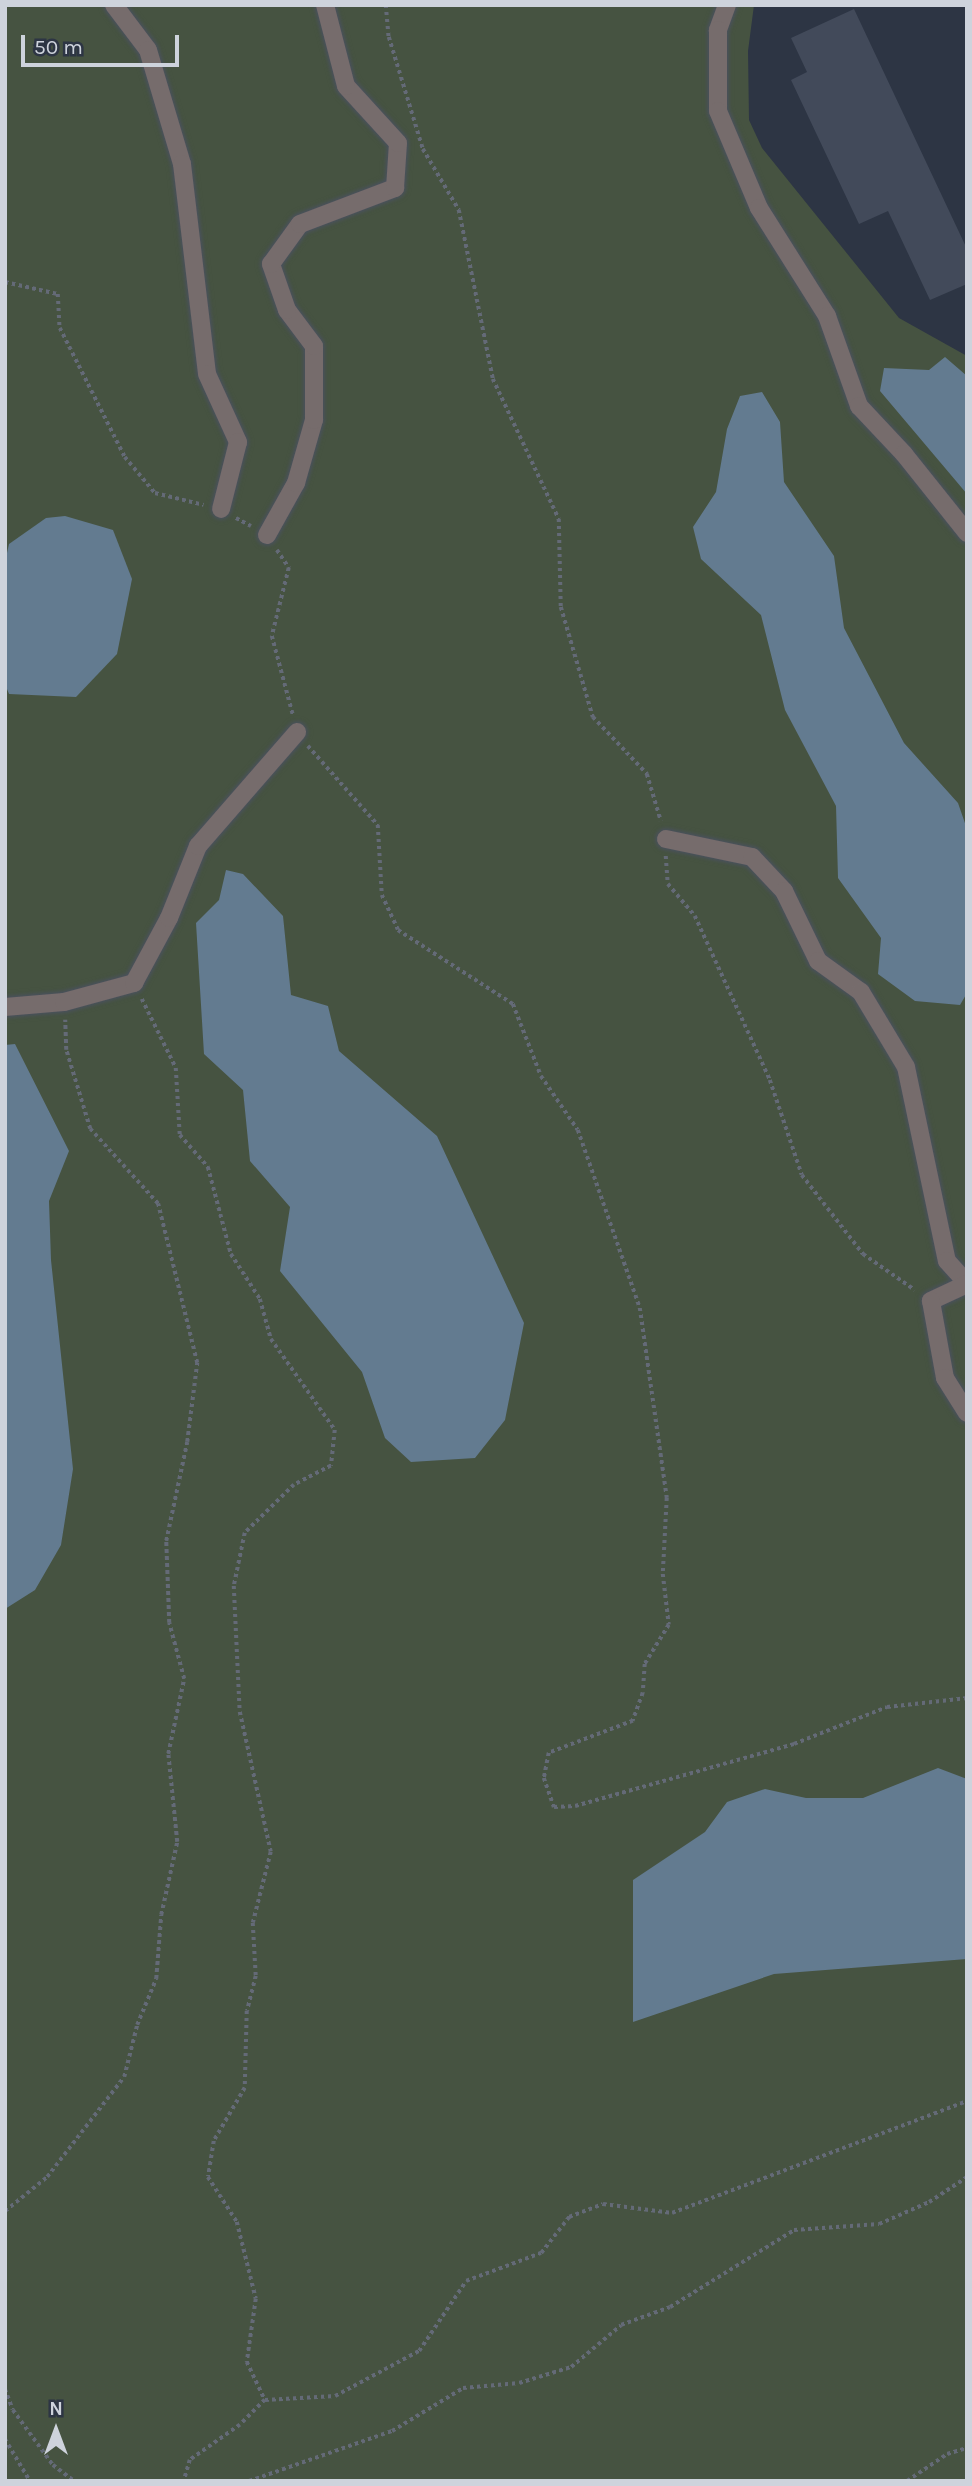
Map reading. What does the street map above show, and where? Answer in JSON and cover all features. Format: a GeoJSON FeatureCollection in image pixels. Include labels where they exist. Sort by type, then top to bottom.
{"type":"FeatureCollection","features":[{"type":"Feature","properties":{"kind":"lane"},"geometry":{"type":"LineString","coordinates":[[114,5],[148,50],[182,164],[207,373],[238,442],[221,509]]}},
{"type":"Feature","properties":{"kind":"lane"},"geometry":{"type":"LineString","coordinates":[[267,536],[296,483],[314,420],[314,346],[287,310],[271,264],[300,224],[396,188],[398,143],[346,86],[325,5]]}},
{"type":"Feature","properties":{"kind":"lane"},"geometry":{"type":"LineString","coordinates":[[727,5],[718,30],[718,111],[759,208],[827,316],[859,406],[904,454],[967,533]]}},
{"type":"Feature","properties":{"kind":"lane"},"geometry":{"type":"LineString","coordinates":[[5,1007],[64,1002],[134,983],[169,918],[198,846],[297,732]]}},
{"type":"Feature","properties":{"kind":"lane"},"geometry":{"type":"LineString","coordinates":[[666,839],[752,857],[783,891],[818,961],[861,992],[906,1067],[947,1261],[967,1283],[931,1301],[945,1378],[967,1413]]}},
{"type":"Feature","properties":{"kind":"path"},"geometry":{"type":"LineString","coordinates":[[386,5],[389,37],[423,149],[459,210],[493,379],[559,519],[561,607],[593,717],[647,774],[666,839],[668,884],[695,916],[770,1080],[802,1175],[863,1254],[931,1301]]}},
{"type":"Feature","properties":{"kind":"path"},"geometry":{"type":"LineString","coordinates":[[5,282],[58,294],[60,328],[79,371],[125,457],[155,493],[221,509],[267,536],[289,568],[272,636],[297,732],[378,825],[382,895],[398,930],[513,1004],[541,1076],[578,1130],[640,1308],[667,1498],[663,1574],[670,1625],[645,1664],[643,1693],[633,1721],[550,1753],[544,1778],[554,1807],[575,1806],[794,1744],[887,1707],[967,1698]]}},
{"type":"Feature","properties":{"kind":"path"},"geometry":{"type":"LineString","coordinates":[[134,983],[176,1068],[180,1136],[208,1167],[230,1254],[260,1299],[271,1339],[335,1430],[331,1466],[294,1485],[245,1533],[234,1586],[240,1713],[271,1852],[253,1923],[257,1976],[247,2011],[245,2088],[214,2141],[208,2177],[237,2222],[257,2299],[247,2362],[265,2400]]}},
{"type":"Feature","properties":{"kind":"path"},"geometry":{"type":"LineString","coordinates":[[5,2211],[47,2177],[124,2077],[137,2025],[156,1979],[161,1914],[177,1842],[168,1754],[184,1679],[169,1623],[166,1541],[187,1442],[197,1363],[158,1204],[90,1129],[66,1050],[64,1002]]}},
{"type":"Feature","properties":{"kind":"path"},"geometry":{"type":"LineString","coordinates":[[184,2481],[190,2460],[240,2425],[265,2400],[335,2396],[419,2351],[466,2281],[541,2253],[569,2217],[603,2204],[672,2213],[967,2101]]}},
{"type":"Feature","properties":{"kind":"path"},"geometry":{"type":"LineString","coordinates":[[248,2481],[392,2431],[463,2388],[519,2383],[571,2367],[621,2325],[670,2306],[794,2230],[879,2224],[929,2202],[967,2177]]}},
{"type":"Feature","properties":{"kind":"path"},"geometry":{"type":"LineString","coordinates":[[5,2389],[13,2410],[53,2465],[74,2481]]}},
{"type":"Feature","properties":{"kind":"path"},"geometry":{"type":"LineString","coordinates":[[5,2439],[30,2481]]}},
{"type":"Feature","properties":{"kind":"path"},"geometry":{"type":"LineString","coordinates":[[907,2481],[947,2454],[967,2448]]}},
{"type":"Feature","properties":{"kind":"green space"},"geometry":{"type":"Polygon","coordinates":[[[5,5],[754,5],[748,51],[749,120],[762,148],[899,318],[967,356],[967,2481],[5,2481],[5,5]]]}},
{"type":"Feature","properties":{"kind":"water"},"geometry":{"type":"Polygon","coordinates":[[[945,357],[967,376],[967,494],[880,391],[884,368],[929,370],[945,357]]]}},
{"type":"Feature","properties":{"kind":"water"},"geometry":{"type":"Polygon","coordinates":[[[762,392],[780,422],[784,482],[834,556],[844,628],[904,743],[958,803],[967,829],[967,993],[960,1005],[915,1001],[878,974],[881,938],[838,878],[836,806],[785,710],[761,615],[701,559],[693,527],[716,492],[727,429],[740,396],[762,392]]]}},
{"type":"Feature","properties":{"kind":"water"},"geometry":{"type":"Polygon","coordinates":[[[65,516],[113,530],[132,579],[117,654],[76,697],[9,694],[5,684],[5,562],[9,544],[46,518],[65,516]]]}},
{"type":"Feature","properties":{"kind":"water"},"geometry":{"type":"Polygon","coordinates":[[[226,870],[243,874],[283,916],[291,995],[328,1006],[339,1051],[437,1136],[524,1323],[505,1420],[475,1458],[411,1462],[385,1438],[362,1372],[280,1271],[290,1207],[250,1161],[243,1090],[204,1054],[196,923],[219,900],[226,870]]]}},
{"type":"Feature","properties":{"kind":"water"},"geometry":{"type":"Polygon","coordinates":[[[15,1044],[69,1151],[49,1201],[51,1260],[73,1469],[61,1545],[35,1590],[5,1609],[5,1045],[15,1044]]]}},
{"type":"Feature","properties":{"kind":"water"},"geometry":{"type":"Polygon","coordinates":[[[938,1768],[967,1779],[967,1959],[774,1974],[633,2022],[633,1880],[705,1832],[727,1802],[765,1789],[806,1798],[863,1798],[938,1768]]]}},
{"type":"Feature","properties":{"kind":"building"},"geometry":{"type":"Polygon","coordinates":[[[854,9],[967,249],[967,284],[930,300],[888,211],[859,224],[791,80],[807,72],[791,38],[854,9]]]}}]}
